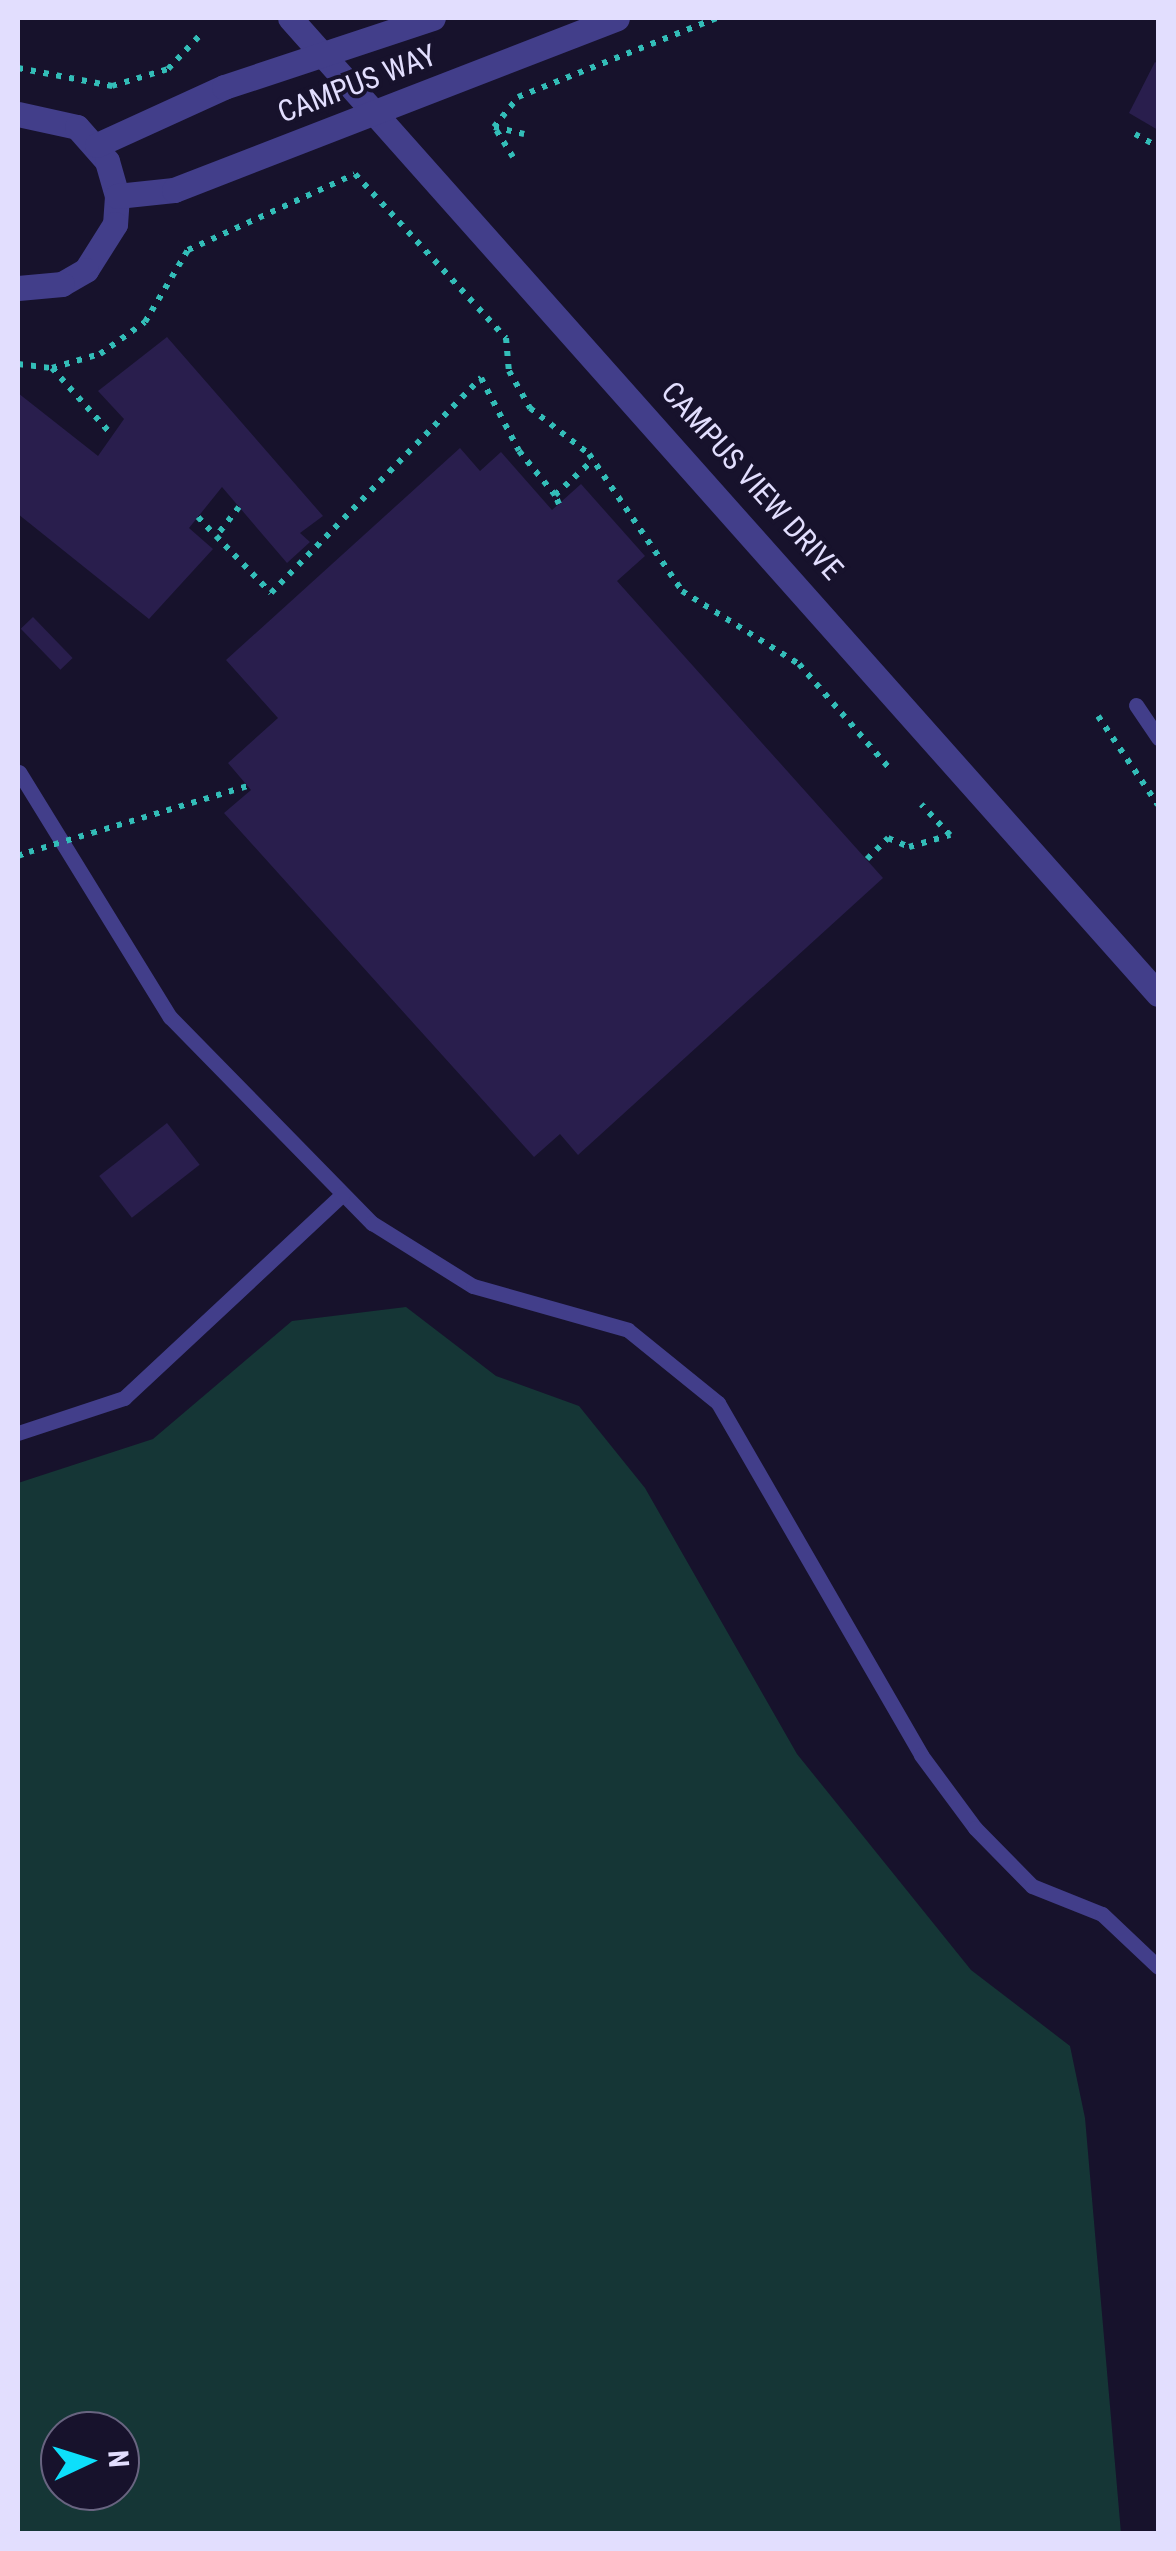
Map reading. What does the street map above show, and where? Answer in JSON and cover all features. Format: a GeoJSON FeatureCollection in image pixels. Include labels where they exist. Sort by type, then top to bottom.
{"type":"FeatureCollection","features":[{"type":"Feature","properties":{"kind":"street","name":"CAMPUS VIEW DRIVE"},"geometry":{"type":"LineString","coordinates":[[290,18],[1158,994]]}},
{"type":"Feature","properties":{"kind":"street","name":"CAMPUS WAY"},"geometry":{"type":"LineString","coordinates":[[97,146],[190,100],[433,18]]}},
{"type":"Feature","properties":{"kind":"street","name":"CAMPUS WAY"},"geometry":{"type":"LineString","coordinates":[[118,196],[174,190],[616,18]]}},
{"type":"Feature","properties":{"kind":"street"},"geometry":{"type":"LineString","coordinates":[[18,114],[52,116],[97,146],[118,196],[115,224],[86,270],[62,284],[18,288]]}},
{"type":"Feature","properties":{"kind":"lane"},"geometry":{"type":"LineString","coordinates":[[1136,705],[1158,738]]}},
{"type":"Feature","properties":{"kind":"lane"},"geometry":{"type":"LineString","coordinates":[[19,772],[170,1016],[343,1194],[444,1272],[594,1314],[671,1358],[747,1440],[871,1672],[975,1828],[1032,1886],[1102,1914],[1158,1967]]}},
{"type":"Feature","properties":{"kind":"lane"},"geometry":{"type":"LineString","coordinates":[[18,1433],[124,1398],[343,1194]]}},
{"type":"Feature","properties":{"kind":"path"},"geometry":{"type":"LineString","coordinates":[[494,127],[518,97],[717,18]]}},
{"type":"Feature","properties":{"kind":"path"},"geometry":{"type":"LineString","coordinates":[[18,68],[112,86],[168,69],[202,34]]}},
{"type":"Feature","properties":{"kind":"path"},"geometry":{"type":"LineString","coordinates":[[494,127],[524,134]]}},
{"type":"Feature","properties":{"kind":"path"},"geometry":{"type":"LineString","coordinates":[[494,127],[513,157]]}},
{"type":"Feature","properties":{"kind":"path"},"geometry":{"type":"LineString","coordinates":[[1136,134],[1158,147]]}},
{"type":"Feature","properties":{"kind":"path"},"geometry":{"type":"LineString","coordinates":[[18,364],[52,368],[100,354],[145,322],[188,250],[355,174],[506,338],[510,371],[530,408],[593,460],[682,592],[799,664],[890,769]]}},
{"type":"Feature","properties":{"kind":"path"},"geometry":{"type":"LineString","coordinates":[[52,368],[112,435]]}},
{"type":"Feature","properties":{"kind":"path"},"geometry":{"type":"LineString","coordinates":[[198,518],[271,593],[481,378],[519,451],[559,504]]}},
{"type":"Feature","properties":{"kind":"path"},"geometry":{"type":"LineString","coordinates":[[555,495],[593,460]]}},
{"type":"Feature","properties":{"kind":"path"},"geometry":{"type":"LineString","coordinates":[[216,536],[238,506]]}},
{"type":"Feature","properties":{"kind":"path"},"geometry":{"type":"LineString","coordinates":[[1098,716],[1158,804]]}},
{"type":"Feature","properties":{"kind":"path"},"geometry":{"type":"LineString","coordinates":[[18,856],[248,786]]}},
{"type":"Feature","properties":{"kind":"path"},"geometry":{"type":"LineString","coordinates":[[867,860],[888,838],[909,848],[950,836],[921,804]]}},
{"type":"Feature","properties":{"kind":"green space"},"geometry":{"type":"Polygon","coordinates":[[[406,1307],[496,1376],[579,1406],[645,1488],[797,1754],[971,1970],[1070,2046],[1085,2118],[1121,2533],[18,2533],[18,1483],[153,1439],[292,1321],[406,1307]]]}},
{"type":"Feature","properties":{"kind":"building"},"geometry":{"type":"Polygon","coordinates":[[[1155,62],[1158,64],[1158,130],[1129,113],[1155,62]]]}},
{"type":"Feature","properties":{"kind":"building"},"geometry":{"type":"Polygon","coordinates":[[[167,337],[323,516],[300,533],[310,542],[287,563],[222,487],[189,528],[213,549],[149,619],[18,514],[18,393],[98,456],[124,419],[98,391],[167,337]]]}},
{"type":"Feature","properties":{"kind":"building"},"geometry":{"type":"Polygon","coordinates":[[[460,448],[480,471],[501,452],[552,510],[581,484],[645,556],[617,581],[883,878],[578,1155],[560,1134],[534,1157],[224,813],[251,790],[228,763],[278,718],[226,660],[460,448]]]}},
{"type":"Feature","properties":{"kind":"building"},"geometry":{"type":"Polygon","coordinates":[[[33,617],[73,658],[60,670],[21,629],[33,617]]]}},
{"type":"Feature","properties":{"kind":"building"},"geometry":{"type":"Polygon","coordinates":[[[167,1123],[200,1165],[132,1218],[99,1176],[167,1123]]]}}]}
